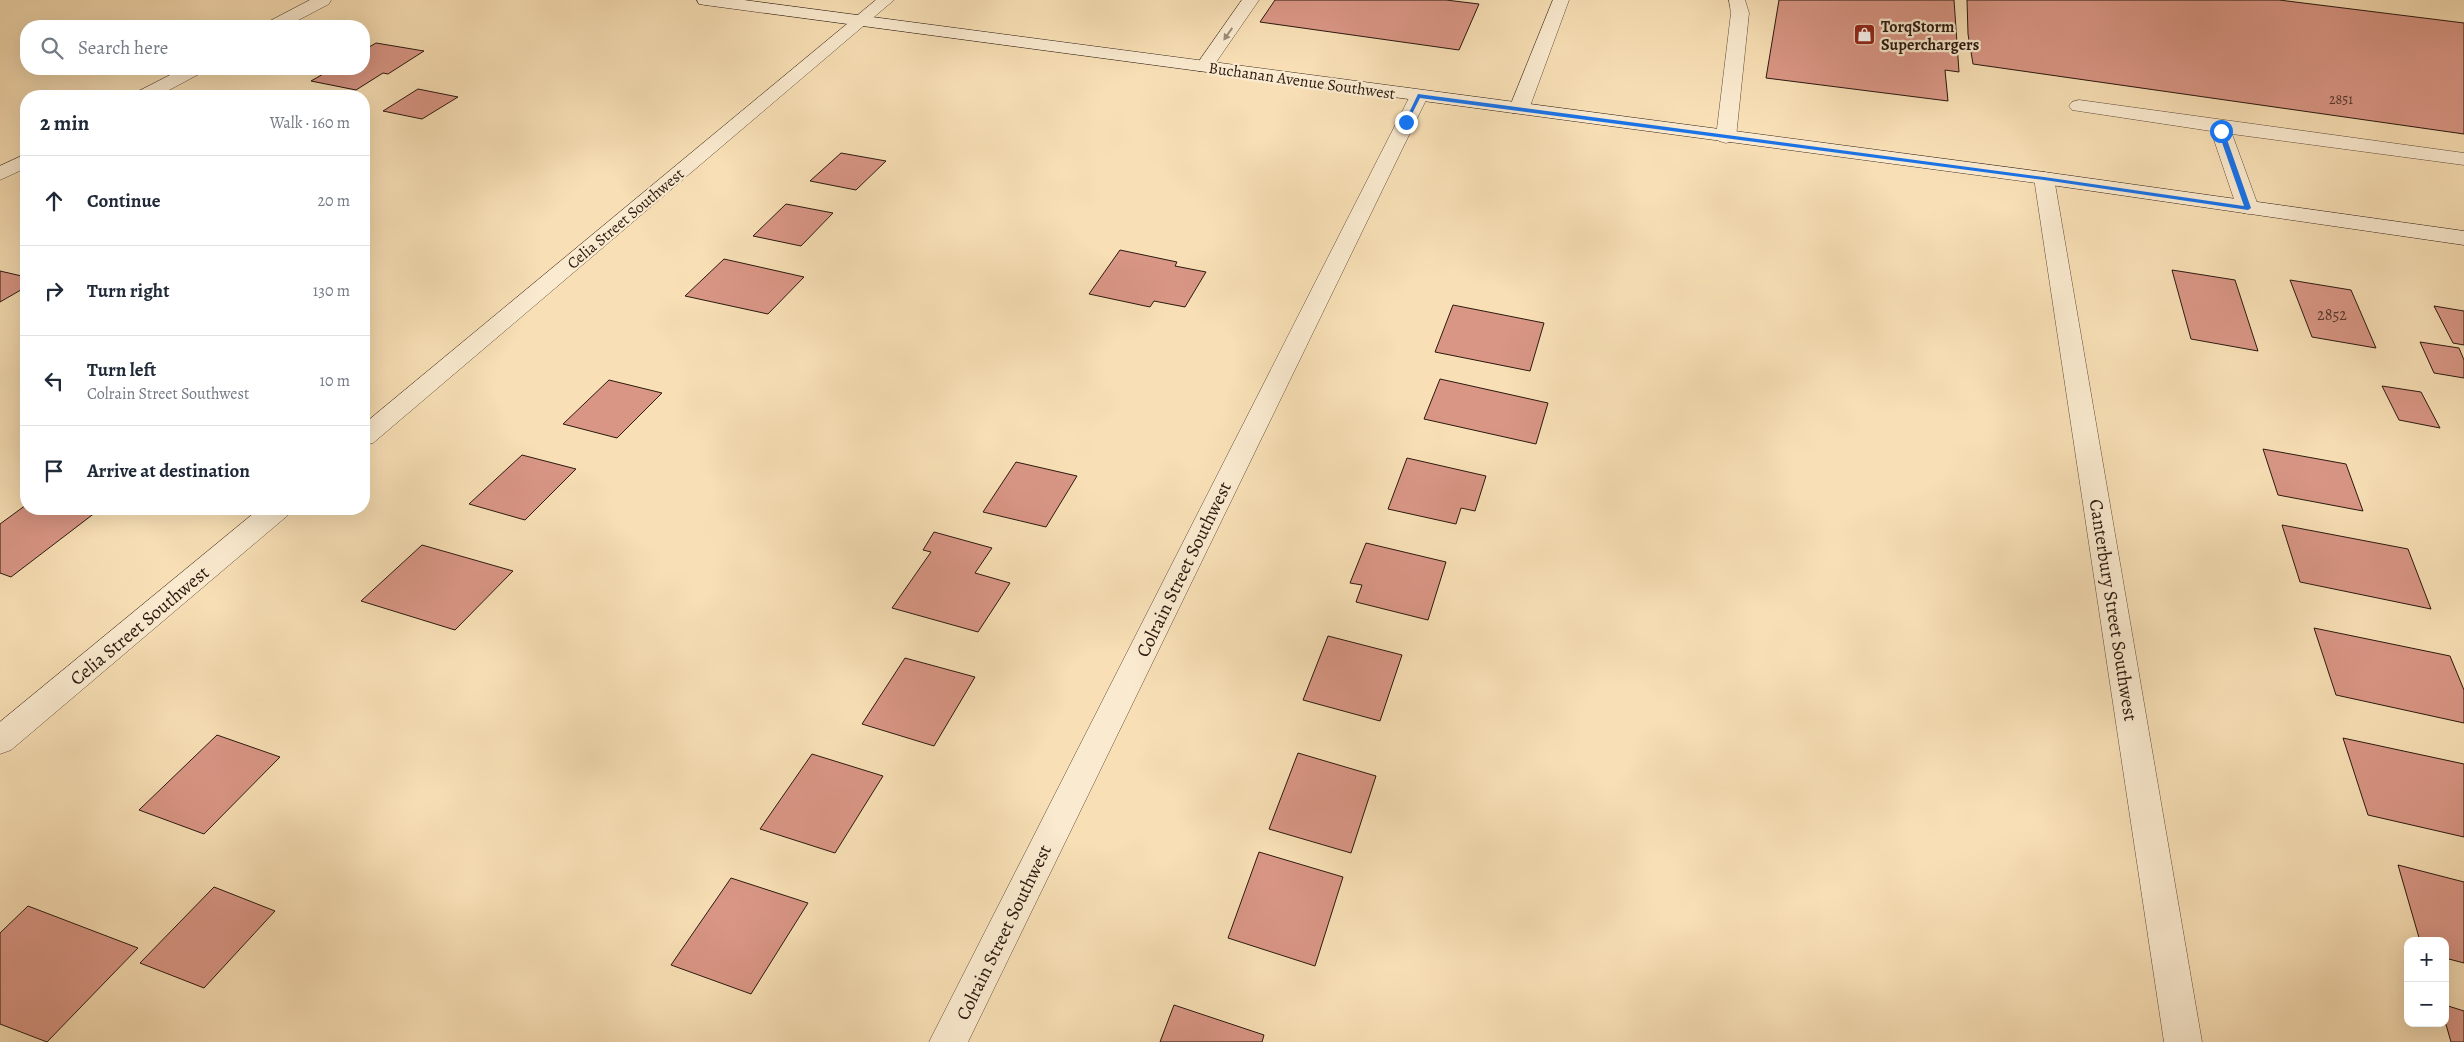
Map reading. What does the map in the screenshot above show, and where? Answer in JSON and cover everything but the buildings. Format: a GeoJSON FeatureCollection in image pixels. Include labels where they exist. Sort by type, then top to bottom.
{"type":"FeatureCollection","features":[{"type":"Feature","properties":{"kind":"street"},"geometry":{"type":"LineString","coordinates":[[285,20],[323,0]]}},
{"type":"Feature","properties":{"kind":"street","name":"Buchanan Avenue Southwest"},"geometry":{"type":"LineString","coordinates":[[705,0],[2044,178],[2464,238]]}},
{"type":"Feature","properties":{"kind":"street","name":"Celia Street Southwest"},"geometry":{"type":"LineString","coordinates":[[370,432],[886,0]]}},
{"type":"Feature","properties":{"kind":"street"},"geometry":{"type":"LineString","coordinates":[[1204,67],[1251,0]]}},
{"type":"Feature","properties":{"kind":"street"},"geometry":{"type":"LineString","coordinates":[[1519,109],[1561,0]]}},
{"type":"Feature","properties":{"kind":"street"},"geometry":{"type":"LineString","coordinates":[[1726,137],[1740,12],[1737,0]]}},
{"type":"Feature","properties":{"kind":"street"},"geometry":{"type":"LineString","coordinates":[[155,90],[184,75]]}},
{"type":"Feature","properties":{"kind":"street","name":"Colrain Street Southwest"},"geometry":{"type":"LineString","coordinates":[[948,1042],[1418,96]]}},
{"type":"Feature","properties":{"kind":"street"},"geometry":{"type":"LineString","coordinates":[[2079,106],[2462,161]]}},
{"type":"Feature","properties":{"kind":"street"},"geometry":{"type":"LineString","coordinates":[[2226,127],[2221,131],[2248,208]]}},
{"type":"Feature","properties":{"kind":"street"},"geometry":{"type":"LineString","coordinates":[[0,174],[20,163]]}},
{"type":"Feature","properties":{"kind":"street","name":"Canterbury Street Southwest"},"geometry":{"type":"LineString","coordinates":[[2044,178],[2183,1042]]}},
{"type":"Feature","properties":{"kind":"street","name":"Celia Street Southwest"},"geometry":{"type":"LineString","coordinates":[[0,741],[270,515]]}},
{"type":"Feature","properties":{"kind":"place","name":"TorqStorm Superchargers"},"geometry":{"type":"Point","coordinates":[1865,35]}},
{"type":"Feature","properties":{"kind":"route"},"geometry":{"type":"LineString","coordinates":[[1406,122],[1418,96],[2044,178],[2248,208],[2221,131]]}}]}
